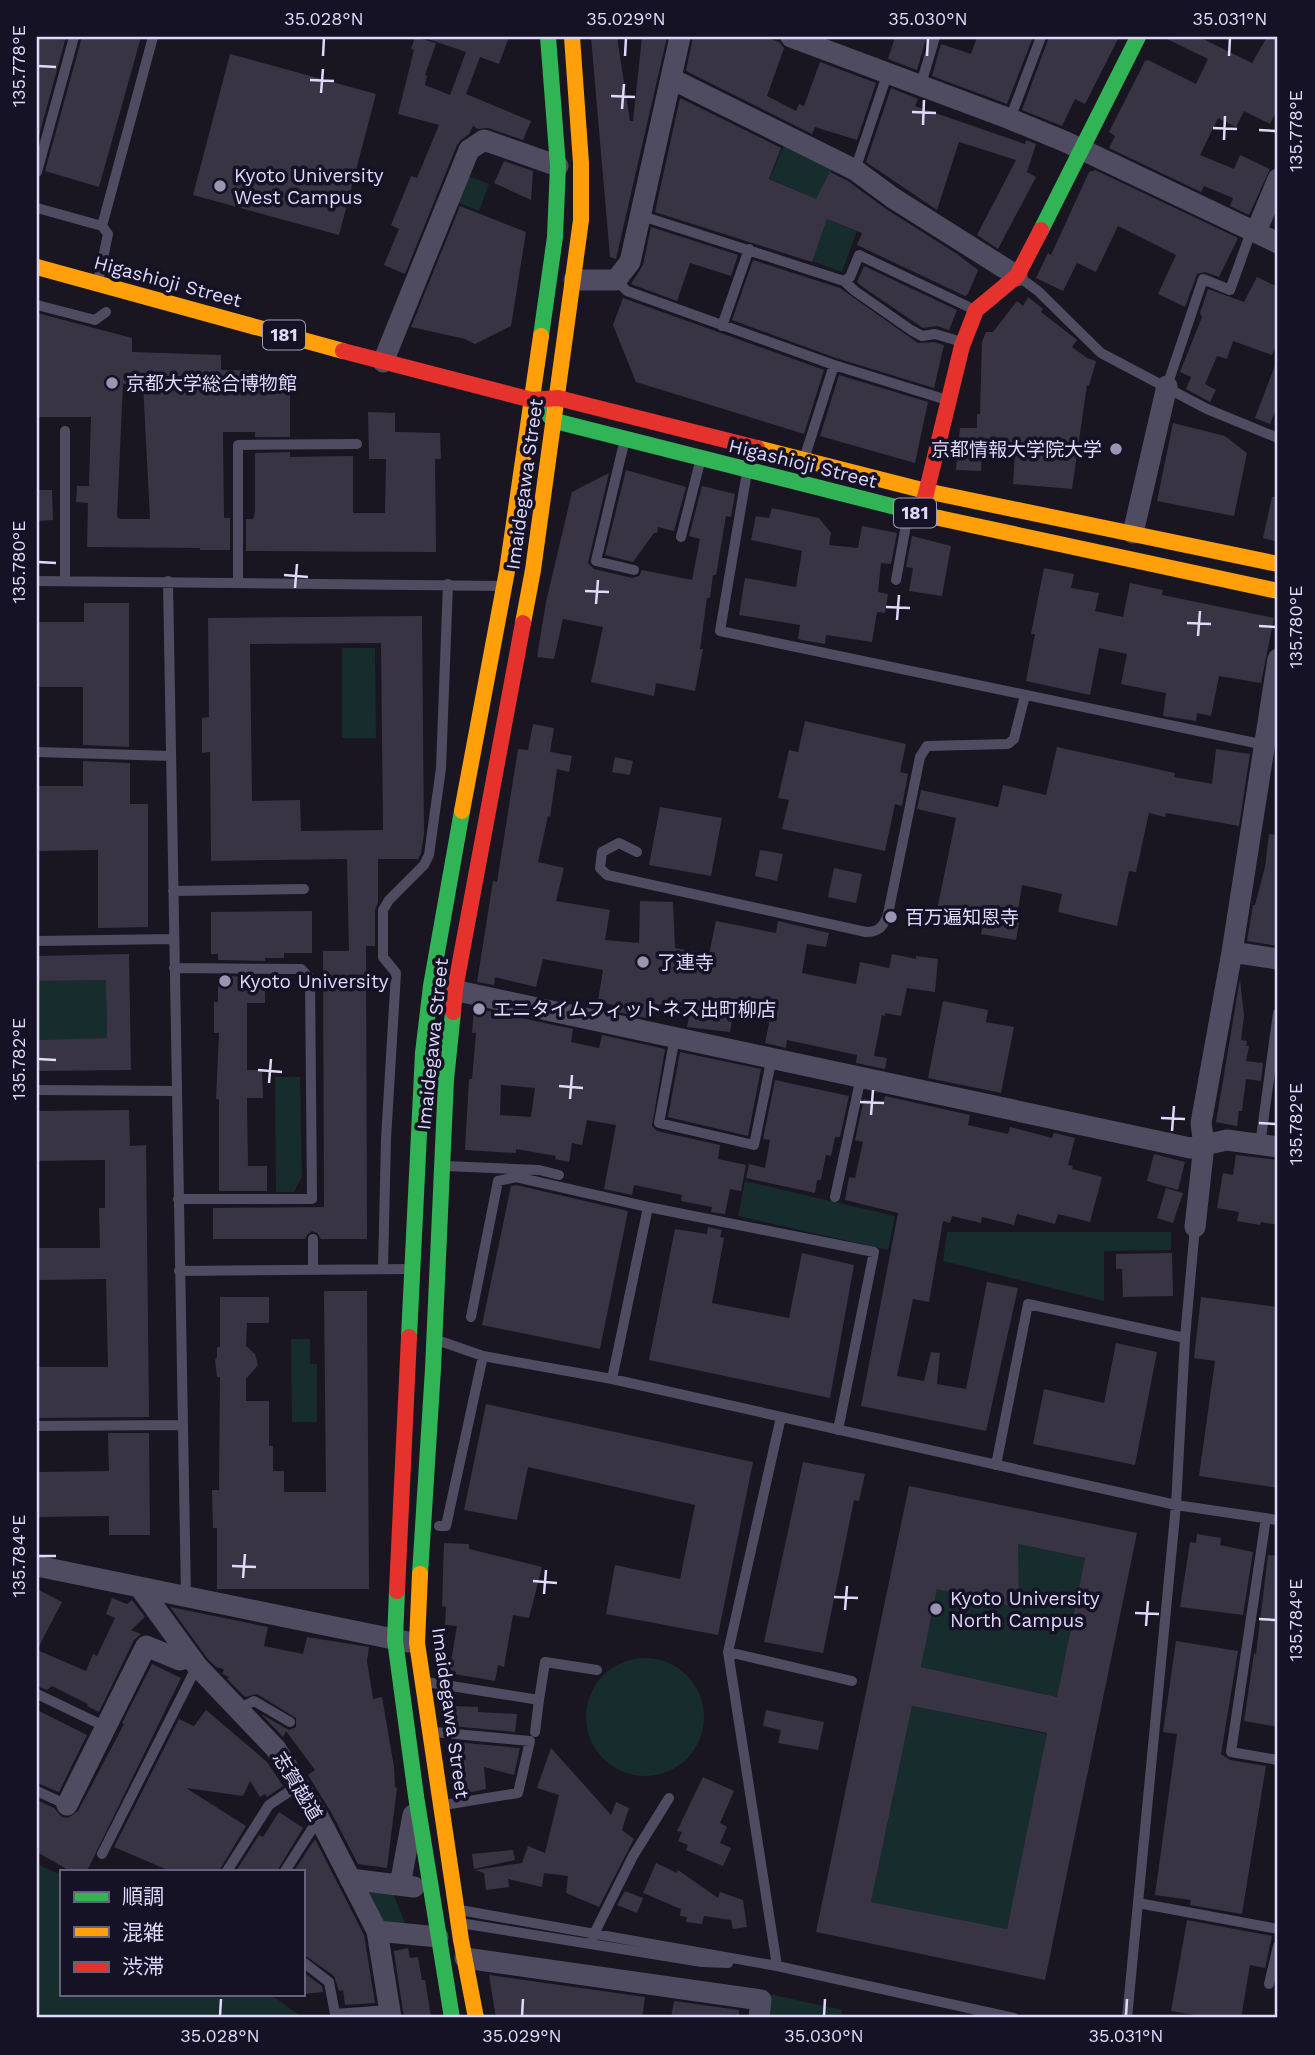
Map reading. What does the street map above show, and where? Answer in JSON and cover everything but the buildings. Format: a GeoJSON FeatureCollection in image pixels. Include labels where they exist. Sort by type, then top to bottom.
{"type":"FeatureCollection","features":[{"type":"Feature","properties":{"kind":"main road","name":"Imaidegawa Street"},"geometry":{"type":"LineString","coordinates":[[452,2018],[430,1889],[395,1640],[423,1053],[431,986],[504,586],[555,237],[558,166],[548,37]]}},
{"type":"Feature","properties":{"kind":"main road","name":"Imaidegawa Street"},"geometry":{"type":"LineString","coordinates":[[476,2018],[418,1643],[446,1080],[455,989],[533,570],[581,220],[572,37]]}},
{"type":"Feature","properties":{"kind":"main road"},"geometry":{"type":"LineString","coordinates":[[915,513],[926,491],[963,342],[976,310],[1017,276],[1138,37]]}},
{"type":"Feature","properties":{"kind":"main road","name":"Higashioji Street"},"geometry":{"type":"LineString","coordinates":[[37,267],[383,362],[533,400],[558,398],[926,491],[1278,564]]}},
{"type":"Feature","properties":{"kind":"main road","name":"Higashioji Street"},"geometry":{"type":"LineString","coordinates":[[533,400],[555,421],[701,460],[915,513],[1278,592]]}},
{"type":"Feature","properties":{"kind":"street"},"geometry":{"type":"LineString","coordinates":[[574,279],[616,280],[631,262],[680,37]]}},
{"type":"Feature","properties":{"kind":"street"},"geometry":{"type":"LineString","coordinates":[[791,37],[1010,119],[1278,243]]}},
{"type":"Feature","properties":{"kind":"street"},"geometry":{"type":"LineString","coordinates":[[672,79],[855,170],[893,198],[1017,276]]}},
{"type":"Feature","properties":{"kind":"street"},"geometry":{"type":"LineString","coordinates":[[383,362],[470,150],[484,141],[558,166]]}},
{"type":"Feature","properties":{"kind":"street"},"geometry":{"type":"LineString","coordinates":[[1254,230],[1278,178]]}},
{"type":"Feature","properties":{"kind":"street"},"geometry":{"type":"LineString","coordinates":[[1133,533],[1167,386]]}},
{"type":"Feature","properties":{"kind":"street"},"geometry":{"type":"LineString","coordinates":[[1195,1227],[1203,1145],[1201,1123],[1270,733],[1278,659]]}},
{"type":"Feature","properties":{"kind":"street"},"geometry":{"type":"LineString","coordinates":[[1232,952],[1278,959]]}},
{"type":"Feature","properties":{"kind":"street"},"geometry":{"type":"LineString","coordinates":[[431,986],[1190,1148],[1227,1140],[1269,1146]]}},
{"type":"Feature","properties":{"kind":"street"},"geometry":{"type":"LineString","coordinates":[[37,1566],[418,1643]]}},
{"type":"Feature","properties":{"kind":"street","name":"志賀越道"},"geometry":{"type":"LineString","coordinates":[[141,1589],[194,1661],[276,1749],[319,1818],[377,1931],[390,2014]]}},
{"type":"Feature","properties":{"kind":"street"},"geometry":{"type":"LineString","coordinates":[[67,1805],[146,1646],[180,1660],[194,1661]]}},
{"type":"Feature","properties":{"kind":"street"},"geometry":{"type":"LineString","coordinates":[[400,1885],[416,1796]]}},
{"type":"Feature","properties":{"kind":"street"},"geometry":{"type":"LineString","coordinates":[[351,1879],[430,1889]]}},
{"type":"Feature","properties":{"kind":"street"},"geometry":{"type":"LineString","coordinates":[[377,1931],[438,1937]]}},
{"type":"Feature","properties":{"kind":"street"},"geometry":{"type":"LineString","coordinates":[[465,1958],[761,2000],[759,2018]]}},
{"type":"Feature","properties":{"kind":"lane"},"geometry":{"type":"LineString","coordinates":[[37,172],[74,37]]}},
{"type":"Feature","properties":{"kind":"lane"},"geometry":{"type":"LineString","coordinates":[[102,226],[153,37]]}},
{"type":"Feature","properties":{"kind":"lane"},"geometry":{"type":"LineString","coordinates":[[920,84],[935,37]]}},
{"type":"Feature","properties":{"kind":"lane"},"geometry":{"type":"LineString","coordinates":[[1010,119],[1041,37]]}},
{"type":"Feature","properties":{"kind":"lane"},"geometry":{"type":"LineString","coordinates":[[855,170],[888,72]]}},
{"type":"Feature","properties":{"kind":"lane"},"geometry":{"type":"LineString","coordinates":[[37,208],[102,226],[108,234],[97,284]]}},
{"type":"Feature","properties":{"kind":"lane"},"geometry":{"type":"LineString","coordinates":[[642,216],[844,281],[922,336],[935,334],[963,342]]}},
{"type":"Feature","properties":{"kind":"lane"},"geometry":{"type":"LineString","coordinates":[[1167,386],[1203,279],[1230,290],[1254,230]]}},
{"type":"Feature","properties":{"kind":"lane"},"geometry":{"type":"LineString","coordinates":[[722,326],[749,249]]}},
{"type":"Feature","properties":{"kind":"lane"},"geometry":{"type":"LineString","coordinates":[[844,281],[850,276],[859,255],[976,310]]}},
{"type":"Feature","properties":{"kind":"lane"},"geometry":{"type":"LineString","coordinates":[[1017,276],[1038,291],[1101,353],[1208,408],[1278,438]]}},
{"type":"Feature","properties":{"kind":"lane"},"geometry":{"type":"LineString","coordinates":[[616,280],[627,291],[722,326],[834,365],[949,400]]}},
{"type":"Feature","properties":{"kind":"lane"},"geometry":{"type":"LineString","coordinates":[[37,305],[95,320],[106,312]]}},
{"type":"Feature","properties":{"kind":"lane"},"geometry":{"type":"LineString","coordinates":[[803,459],[834,365]]}},
{"type":"Feature","properties":{"kind":"lane"},"geometry":{"type":"LineString","coordinates":[[65,431],[65,581]]}},
{"type":"Feature","properties":{"kind":"lane"},"geometry":{"type":"LineString","coordinates":[[625,440],[596,561],[634,570]]}},
{"type":"Feature","properties":{"kind":"lane"},"geometry":{"type":"LineString","coordinates":[[238,582],[238,445],[357,444]]}},
{"type":"Feature","properties":{"kind":"lane"},"geometry":{"type":"LineString","coordinates":[[681,537],[701,460]]}},
{"type":"Feature","properties":{"kind":"lane"},"geometry":{"type":"LineString","coordinates":[[747,471],[720,631],[1025,695],[1270,733]]}},
{"type":"Feature","properties":{"kind":"lane"},"geometry":{"type":"LineString","coordinates":[[896,580],[915,513]]}},
{"type":"Feature","properties":{"kind":"lane"},"geometry":{"type":"LineString","coordinates":[[37,581],[504,586]]}},
{"type":"Feature","properties":{"kind":"lane"},"geometry":{"type":"LineString","coordinates":[[168,582],[186,1598]]}},
{"type":"Feature","properties":{"kind":"lane"},"geometry":{"type":"LineString","coordinates":[[383,1268],[386,1139],[396,973],[383,957],[383,910],[389,900],[425,865],[429,855],[441,768],[448,584]]}},
{"type":"Feature","properties":{"kind":"lane"},"geometry":{"type":"LineString","coordinates":[[637,852],[619,843],[610,846],[602,852],[600,868],[607,875],[875,932],[884,925],[888,914],[920,757],[927,746],[1008,744],[1014,739],[1025,695]]}},
{"type":"Feature","properties":{"kind":"lane"},"geometry":{"type":"LineString","coordinates":[[37,752],[171,756]]}},
{"type":"Feature","properties":{"kind":"lane"},"geometry":{"type":"LineString","coordinates":[[173,891],[304,889]]}},
{"type":"Feature","properties":{"kind":"lane"},"geometry":{"type":"LineString","coordinates":[[37,941],[173,939]]}},
{"type":"Feature","properties":{"kind":"lane"},"geometry":{"type":"LineString","coordinates":[[174,968],[301,969],[310,978],[312,1203],[178,1199]]}},
{"type":"Feature","properties":{"kind":"lane"},"geometry":{"type":"LineString","coordinates":[[1269,1146],[1278,1013]]}},
{"type":"Feature","properties":{"kind":"lane"},"geometry":{"type":"LineString","coordinates":[[675,1037],[659,1123],[754,1145],[772,1058]]}},
{"type":"Feature","properties":{"kind":"lane"},"geometry":{"type":"LineString","coordinates":[[835,1197],[861,1077]]}},
{"type":"Feature","properties":{"kind":"lane"},"geometry":{"type":"LineString","coordinates":[[37,1090],[176,1091]]}},
{"type":"Feature","properties":{"kind":"lane"},"geometry":{"type":"LineString","coordinates":[[442,1166],[539,1170],[559,1175]]}},
{"type":"Feature","properties":{"kind":"lane"},"geometry":{"type":"LineString","coordinates":[[471,1317],[498,1181],[516,1177],[648,1207],[874,1252],[838,1430]]}},
{"type":"Feature","properties":{"kind":"lane"},"geometry":{"type":"LineString","coordinates":[[612,1379],[648,1207]]}},
{"type":"Feature","properties":{"kind":"lane"},"geometry":{"type":"LineString","coordinates":[[1126,2018],[1176,1505],[1185,1338],[1195,1227]]}},
{"type":"Feature","properties":{"kind":"lane"},"geometry":{"type":"LineString","coordinates":[[313,1239],[313,1269]]}},
{"type":"Feature","properties":{"kind":"lane"},"geometry":{"type":"LineString","coordinates":[[179,1271],[383,1268],[414,1270]]}},
{"type":"Feature","properties":{"kind":"lane"},"geometry":{"type":"LineString","coordinates":[[996,1465],[1028,1304],[1185,1338]]}},
{"type":"Feature","properties":{"kind":"lane"},"geometry":{"type":"LineString","coordinates":[[411,1336],[434,1339],[483,1356],[612,1379],[1176,1505],[1278,1520]]}},
{"type":"Feature","properties":{"kind":"lane"},"geometry":{"type":"LineString","coordinates":[[439,1526],[446,1526],[483,1356]]}},
{"type":"Feature","properties":{"kind":"lane"},"geometry":{"type":"LineString","coordinates":[[777,1966],[728,1652],[781,1417]]}},
{"type":"Feature","properties":{"kind":"lane"},"geometry":{"type":"LineString","coordinates":[[37,1426],[182,1424]]}},
{"type":"Feature","properties":{"kind":"lane"},"geometry":{"type":"LineString","coordinates":[[1266,1518],[1231,1752],[1278,1760]]}},
{"type":"Feature","properties":{"kind":"lane"},"geometry":{"type":"LineString","coordinates":[[728,1652],[852,1681]]}},
{"type":"Feature","properties":{"kind":"lane"},"geometry":{"type":"LineString","coordinates":[[102,1854],[194,1661]]}},
{"type":"Feature","properties":{"kind":"lane"},"geometry":{"type":"LineString","coordinates":[[535,1732],[545,1662],[597,1670]]}},
{"type":"Feature","properties":{"kind":"lane"},"geometry":{"type":"LineString","coordinates":[[424,1682],[539,1700]]}},
{"type":"Feature","properties":{"kind":"lane"},"geometry":{"type":"LineString","coordinates":[[37,1694],[106,1727]]}},
{"type":"Feature","properties":{"kind":"lane"},"geometry":{"type":"LineString","coordinates":[[238,1709],[254,1701],[290,1722]]}},
{"type":"Feature","properties":{"kind":"lane"},"geometry":{"type":"LineString","coordinates":[[431,1732],[530,1741],[518,1793],[442,1805]]}},
{"type":"Feature","properties":{"kind":"lane"},"geometry":{"type":"LineString","coordinates":[[228,1870],[269,1805],[299,1785]]}},
{"type":"Feature","properties":{"kind":"lane"},"geometry":{"type":"LineString","coordinates":[[37,1791],[67,1805]]}},
{"type":"Feature","properties":{"kind":"lane"},"geometry":{"type":"LineString","coordinates":[[590,1944],[633,1856],[669,1798]]}},
{"type":"Feature","properties":{"kind":"lane"},"geometry":{"type":"LineString","coordinates":[[286,1870],[319,1818]]}},
{"type":"Feature","properties":{"kind":"lane"},"geometry":{"type":"LineString","coordinates":[[1138,1903],[1278,1929]]}},
{"type":"Feature","properties":{"kind":"lane"},"geometry":{"type":"LineString","coordinates":[[459,1916],[590,1944],[702,1962],[751,1963]]}},
{"type":"Feature","properties":{"kind":"lane"},"geometry":{"type":"LineString","coordinates":[[459,1916],[595,1933],[777,1966],[1014,2018]]}},
{"type":"Feature","properties":{"kind":"lane"},"geometry":{"type":"LineString","coordinates":[[1269,1984],[1278,1945]]}},
{"type":"Feature","properties":{"kind":"lane"},"geometry":{"type":"LineString","coordinates":[[304,1963],[329,1982],[335,2014],[390,2014]]}},
{"type":"Feature","properties":{"kind":"green space"},"geometry":{"type":"Polygon","coordinates":[[[785,142],[834,166],[827,179],[847,193],[836,223],[857,231],[842,272],[812,261],[818,200],[770,179],[785,142]]]}},
{"type":"Feature","properties":{"kind":"green space"},"geometry":{"type":"Polygon","coordinates":[[[465,175],[489,184],[479,211],[454,201],[465,175]]]}},
{"type":"Feature","properties":{"kind":"green space"},"geometry":{"type":"Polygon","coordinates":[[[342,648],[375,648],[376,738],[342,738],[342,648]]]}},
{"type":"Feature","properties":{"kind":"green space"},"geometry":{"type":"Polygon","coordinates":[[[106,980],[107,1038],[37,1040],[37,981],[106,980]]]}},
{"type":"Feature","properties":{"kind":"green space"},"geometry":{"type":"Polygon","coordinates":[[[275,1077],[300,1077],[302,1177],[294,1192],[276,1192],[275,1077]]]}},
{"type":"Feature","properties":{"kind":"green space"},"geometry":{"type":"Polygon","coordinates":[[[745,1181],[895,1216],[888,1250],[738,1216],[745,1181]]]}},
{"type":"Feature","properties":{"kind":"green space"},"geometry":{"type":"Polygon","coordinates":[[[947,1232],[1171,1232],[1171,1250],[1104,1251],[1104,1301],[943,1261],[947,1232]]]}},
{"type":"Feature","properties":{"kind":"green space"},"geometry":{"type":"Polygon","coordinates":[[[291,1339],[310,1339],[310,1364],[317,1364],[317,1422],[292,1422],[291,1339]]]}},
{"type":"Feature","properties":{"kind":"green space"},"geometry":{"type":"Polygon","coordinates":[[[949,1529],[975,1535],[955,1593],[1018,1608],[1018,1544],[1085,1558],[1057,1697],[921,1667],[949,1529]]]}},
{"type":"Feature","properties":{"kind":"green space"},"geometry":{"type":"Polygon","coordinates":[[[645,1658],[678,1668],[694,1684],[704,1717],[694,1750],[678,1766],[645,1776],[612,1766],[596,1750],[586,1717],[596,1684],[612,1668],[645,1658]]]}},
{"type":"Feature","properties":{"kind":"green space"},"geometry":{"type":"Polygon","coordinates":[[[912,1706],[1047,1734],[1007,1929],[871,1902],[912,1706]]]}},
{"type":"Feature","properties":{"kind":"green space"},"geometry":{"type":"Polygon","coordinates":[[[37,1864],[60,1875],[60,1996],[273,1996],[303,2018],[37,2018],[37,1864]]]}},
{"type":"Feature","properties":{"kind":"green space"},"geometry":{"type":"Polygon","coordinates":[[[392,1891],[406,1925],[381,1921],[369,1892],[392,1891]]]}},
{"type":"Feature","properties":{"kind":"green space"},"geometry":{"type":"Polygon","coordinates":[[[769,1994],[842,2010],[841,2018],[766,2018],[769,1994]]]}},
{"type":"Feature","properties":{"kind":"traffic: fast"},"geometry":{"type":"LineString","coordinates":[[541,336],[555,237],[558,166],[548,37]]}},
{"type":"Feature","properties":{"kind":"traffic: fast"},"geometry":{"type":"LineString","coordinates":[[1041,230],[1138,37]]}},
{"type":"Feature","properties":{"kind":"traffic: fast"},"geometry":{"type":"LineString","coordinates":[[532,400],[555,421],[939,518]]}},
{"type":"Feature","properties":{"kind":"traffic: fast"},"geometry":{"type":"LineString","coordinates":[[409,1337],[423,1053],[431,986],[462,811]]}},
{"type":"Feature","properties":{"kind":"traffic: fast"},"geometry":{"type":"LineString","coordinates":[[420,1574],[433,1369],[446,1080],[453,1012]]}},
{"type":"Feature","properties":{"kind":"traffic: fast"},"geometry":{"type":"LineString","coordinates":[[397,1591],[395,1640],[416,1796],[452,2018]]}},
{"type":"Feature","properties":{"kind":"traffic: slow"},"geometry":{"type":"LineString","coordinates":[[523,623],[533,570],[581,220],[581,163],[572,37]]}},
{"type":"Feature","properties":{"kind":"traffic: slow"},"geometry":{"type":"LineString","coordinates":[[37,267],[343,351]]}},
{"type":"Feature","properties":{"kind":"traffic: slow"},"geometry":{"type":"LineString","coordinates":[[462,811],[507,571],[541,336]]}},
{"type":"Feature","properties":{"kind":"traffic: slow"},"geometry":{"type":"LineString","coordinates":[[757,448],[926,491],[1278,564]]}},
{"type":"Feature","properties":{"kind":"traffic: slow"},"geometry":{"type":"LineString","coordinates":[[939,518],[1278,591]]}},
{"type":"Feature","properties":{"kind":"traffic: slow"},"geometry":{"type":"LineString","coordinates":[[420,1574],[417,1643],[461,1940],[476,2018]]}},
{"type":"Feature","properties":{"kind":"traffic: jam"},"geometry":{"type":"LineString","coordinates":[[921,514],[962,346],[976,310],[1017,276],[1041,230]]}},
{"type":"Feature","properties":{"kind":"traffic: jam"},"geometry":{"type":"LineString","coordinates":[[343,351],[532,400],[558,398],[757,448]]}},
{"type":"Feature","properties":{"kind":"traffic: jam"},"geometry":{"type":"LineString","coordinates":[[453,1012],[455,989],[523,623]]}},
{"type":"Feature","properties":{"kind":"traffic: jam"},"geometry":{"type":"LineString","coordinates":[[397,1591],[409,1337]]}},
{"type":"Feature","properties":{"kind":"place","name":"Kyoto University West Campus"},"geometry":{"type":"Point","coordinates":[220,186]}},
{"type":"Feature","properties":{"kind":"place","name":"京都大学総合博物館"},"geometry":{"type":"Point","coordinates":[112,383]}},
{"type":"Feature","properties":{"kind":"place","name":"京都情報大学院大学"},"geometry":{"type":"Point","coordinates":[1116,449]}},
{"type":"Feature","properties":{"kind":"place","name":"百万遍知恩寺"},"geometry":{"type":"Point","coordinates":[891,917]}},
{"type":"Feature","properties":{"kind":"place","name":"了連寺"},"geometry":{"type":"Point","coordinates":[643,962]}},
{"type":"Feature","properties":{"kind":"place","name":"Kyoto University"},"geometry":{"type":"Point","coordinates":[225,981]}},
{"type":"Feature","properties":{"kind":"place","name":"エニタイムフィットネス出町柳店"},"geometry":{"type":"Point","coordinates":[479,1009]}},
{"type":"Feature","properties":{"kind":"place","name":"Kyoto University North Campus"},"geometry":{"type":"Point","coordinates":[936,1609]}}]}
